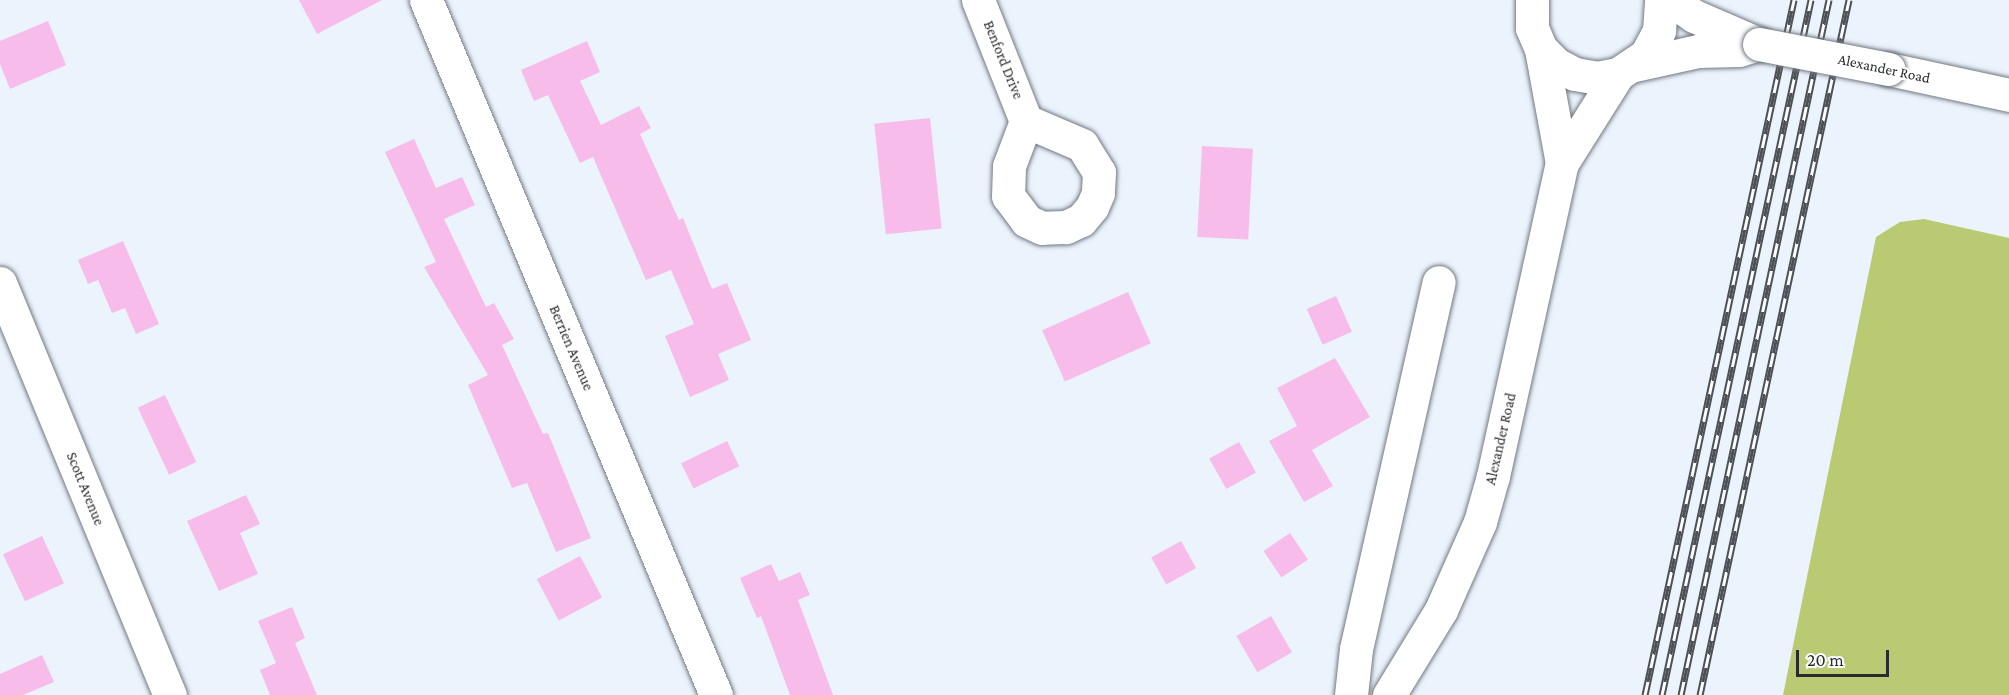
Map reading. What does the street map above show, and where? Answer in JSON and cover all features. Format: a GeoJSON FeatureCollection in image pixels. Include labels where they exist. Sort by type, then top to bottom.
{"type":"FeatureCollection","features":[{"type":"Feature","properties":{"kind":"street","name":"Berrien Avenue"},"geometry":{"type":"LineString","coordinates":[[426,0],[716,695]]}},
{"type":"Feature","properties":{"kind":"street","name":"Benford Drive"},"geometry":{"type":"LineString","coordinates":[[978,0],[1026,121]]}},
{"type":"Feature","properties":{"kind":"street","name":"Alexander Road"},"geometry":{"type":"LineString","coordinates":[[1389,695],[1441,610],[1480,522],[1494,476],[1562,163],[1557,116],[1541,49],[1532,28],[1532,0]]}},
{"type":"Feature","properties":{"kind":"street"},"geometry":{"type":"LineString","coordinates":[[1541,49],[1556,64],[1575,74],[1597,78],[1627,69],[1659,31],[1661,0]]}},
{"type":"Feature","properties":{"kind":"street","name":"Alexander Road"},"geometry":{"type":"LineString","coordinates":[[1671,0],[1694,16],[1759,44],[2009,95]]}},
{"type":"Feature","properties":{"kind":"street","name":"Alexander Road"},"geometry":{"type":"LineString","coordinates":[[1562,163],[1627,69],[1687,52],[1739,50],[1759,44]]}},
{"type":"Feature","properties":{"kind":"street"},"geometry":{"type":"LineString","coordinates":[[1351,695],[1356,649],[1439,282]]}},
{"type":"Feature","properties":{"kind":"street","name":"Scott Avenue"},"geometry":{"type":"LineString","coordinates":[[0,283],[170,695]]}},
{"type":"Feature","properties":{"kind":"green space"},"geometry":{"type":"Polygon","coordinates":[[[1924,219],[2009,238],[2009,695],[1783,695],[1876,237],[1900,222],[1924,219]]]}},
{"type":"Feature","properties":{"kind":"building"},"geometry":{"type":"Polygon","coordinates":[[[299,0],[382,0],[317,34],[299,0]]]}},
{"type":"Feature","properties":{"kind":"building"},"geometry":{"type":"Polygon","coordinates":[[[48,21],[66,65],[10,89],[0,64],[0,41],[48,21]]]}},
{"type":"Feature","properties":{"kind":"building"},"geometry":{"type":"Polygon","coordinates":[[[587,41],[600,72],[580,81],[601,125],[639,106],[651,128],[640,134],[679,220],[683,218],[712,289],[727,283],[751,340],[718,354],[729,380],[690,397],[665,336],[694,324],[671,270],[646,280],[593,157],[580,163],[548,95],[534,101],[521,70],[587,41]]]}},
{"type":"Feature","properties":{"kind":"building"},"geometry":{"type":"Polygon","coordinates":[[[930,118],[942,228],[886,234],[874,124],[930,118]]]}},
{"type":"Feature","properties":{"kind":"building"},"geometry":{"type":"Polygon","coordinates":[[[414,139],[436,188],[462,177],[475,205],[444,219],[486,307],[494,303],[514,339],[502,345],[543,434],[548,433],[591,538],[556,552],[527,483],[512,488],[468,385],[488,375],[424,267],[436,262],[385,152],[414,139]]]}},
{"type":"Feature","properties":{"kind":"building"},"geometry":{"type":"Polygon","coordinates":[[[1202,146],[1253,149],[1248,240],[1197,237],[1202,146]]]}},
{"type":"Feature","properties":{"kind":"building"},"geometry":{"type":"Polygon","coordinates":[[[123,241],[159,324],[136,334],[125,308],[112,313],[98,280],[88,284],[78,260],[123,241]]]}},
{"type":"Feature","properties":{"kind":"building"},"geometry":{"type":"Polygon","coordinates":[[[1128,292],[1151,343],[1065,381],[1042,330],[1128,292]]]}},
{"type":"Feature","properties":{"kind":"building"},"geometry":{"type":"Polygon","coordinates":[[[1336,296],[1352,332],[1323,345],[1307,309],[1336,296]]]}},
{"type":"Feature","properties":{"kind":"building"},"geometry":{"type":"Polygon","coordinates":[[[1335,358],[1370,417],[1312,450],[1333,486],[1304,502],[1269,441],[1297,426],[1277,388],[1335,358]]]}},
{"type":"Feature","properties":{"kind":"building"},"geometry":{"type":"Polygon","coordinates":[[[165,395],[196,462],[169,475],[138,408],[165,395]]]}},
{"type":"Feature","properties":{"kind":"building"},"geometry":{"type":"Polygon","coordinates":[[[727,441],[739,466],[693,489],[681,463],[727,441]]]}},
{"type":"Feature","properties":{"kind":"building"},"geometry":{"type":"Polygon","coordinates":[[[1239,442],[1256,473],[1226,489],[1209,458],[1239,442]]]}},
{"type":"Feature","properties":{"kind":"building"},"geometry":{"type":"Polygon","coordinates":[[[246,495],[260,524],[240,533],[258,574],[219,591],[187,521],[246,495]]]}},
{"type":"Feature","properties":{"kind":"building"},"geometry":{"type":"Polygon","coordinates":[[[1290,533],[1308,560],[1281,577],[1263,551],[1290,533]]]}},
{"type":"Feature","properties":{"kind":"building"},"geometry":{"type":"Polygon","coordinates":[[[42,536],[64,583],[25,601],[3,554],[42,536]]]}},
{"type":"Feature","properties":{"kind":"building"},"geometry":{"type":"Polygon","coordinates":[[[1181,541],[1196,568],[1166,585],[1151,557],[1181,541]]]}},
{"type":"Feature","properties":{"kind":"building"},"geometry":{"type":"Polygon","coordinates":[[[580,556],[602,597],[559,621],[537,579],[580,556]]]}},
{"type":"Feature","properties":{"kind":"building"},"geometry":{"type":"Polygon","coordinates":[[[771,564],[779,581],[800,572],[810,595],[798,600],[833,695],[790,695],[761,616],[757,618],[740,578],[771,564]]]}},
{"type":"Feature","properties":{"kind":"building"},"geometry":{"type":"Polygon","coordinates":[[[292,607],[305,638],[295,643],[317,695],[270,695],[260,670],[276,663],[258,621],[292,607]]]}},
{"type":"Feature","properties":{"kind":"building"},"geometry":{"type":"Polygon","coordinates":[[[1271,616],[1292,652],[1257,672],[1236,636],[1271,616]]]}},
{"type":"Feature","properties":{"kind":"building"},"geometry":{"type":"Polygon","coordinates":[[[42,655],[54,682],[23,695],[0,695],[0,674],[42,655]]]}},
{"type":"Feature","properties":{"kind":"railway"},"geometry":{"type":"LineString","coordinates":[[1645,695],[1794,0]]}},
{"type":"Feature","properties":{"kind":"railway"},"geometry":{"type":"LineString","coordinates":[[1662,695],[1811,0]]}},
{"type":"Feature","properties":{"kind":"railway"},"geometry":{"type":"LineString","coordinates":[[1681,695],[1829,0]]}},
{"type":"Feature","properties":{"kind":"railway"},"geometry":{"type":"LineString","coordinates":[[1700,695],[1849,0]]}}]}
